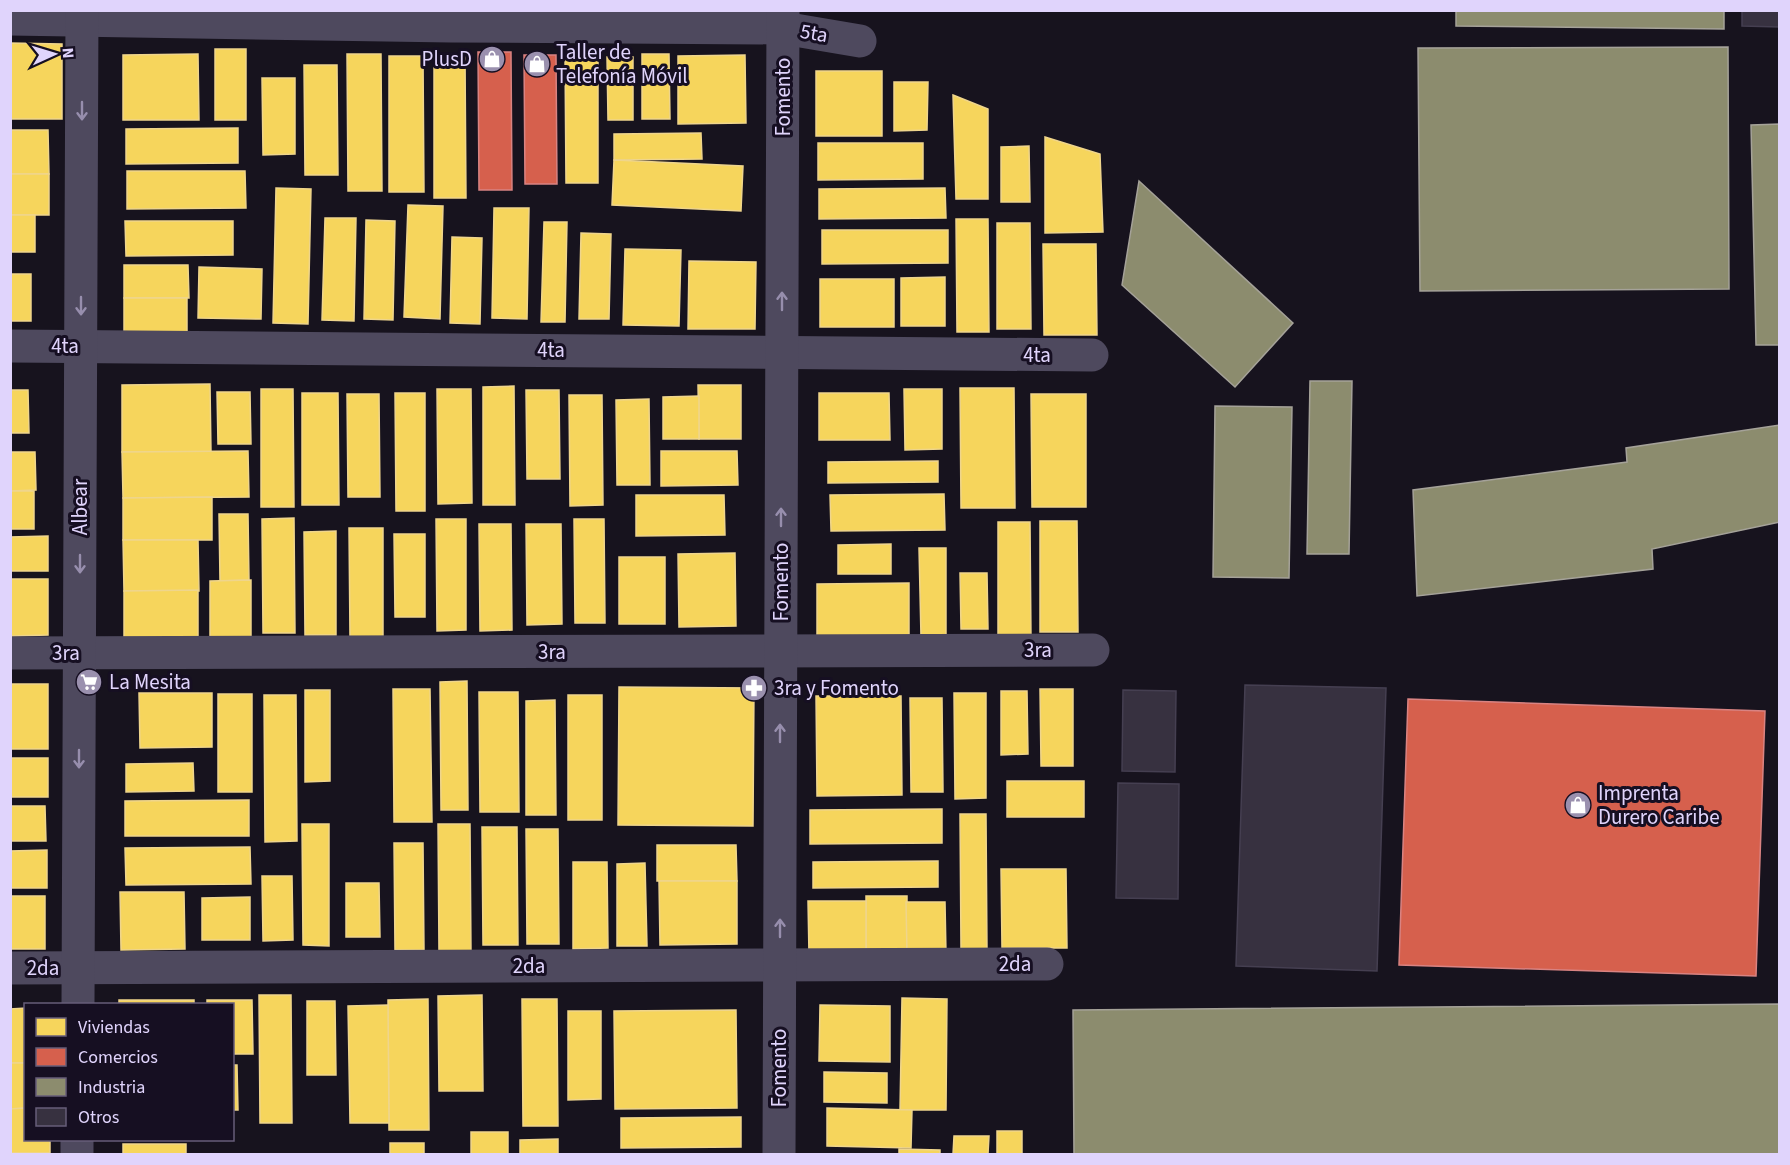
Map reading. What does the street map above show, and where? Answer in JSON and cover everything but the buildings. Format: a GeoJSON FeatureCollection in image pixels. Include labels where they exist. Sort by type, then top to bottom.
{"type":"FeatureCollection","features":[{"type":"Feature","properties":{"kind":"street","name":"5ta"},"geometry":{"type":"LineString","coordinates":[[10,20],[82,15],[463,26],[783,19],[861,41]]}},
{"type":"Feature","properties":{"kind":"street","name":"Albear"},"geometry":{"type":"LineString","coordinates":[[78,1003],[82,15]]}},
{"type":"Feature","properties":{"kind":"street","name":"Fomento"},"geometry":{"type":"LineString","coordinates":[[779,1155],[783,19]]}},
{"type":"Feature","properties":{"kind":"street","name":"4ta"},"geometry":{"type":"LineString","coordinates":[[10,346],[1092,355]]}},
{"type":"Feature","properties":{"kind":"street","name":"3ra"},"geometry":{"type":"LineString","coordinates":[[10,653],[1093,650]]}},
{"type":"Feature","properties":{"kind":"street","name":"2da"},"geometry":{"type":"LineString","coordinates":[[10,968],[1047,964]]}},
{"type":"Feature","properties":{"kind":"place","name":"PlusD"},"geometry":{"type":"Point","coordinates":[492,59]}},
{"type":"Feature","properties":{"kind":"place","name":"Taller de Telefonía Móvil"},"geometry":{"type":"Point","coordinates":[537,64]}},
{"type":"Feature","properties":{"kind":"place","name":"La Mesita"},"geometry":{"type":"Point","coordinates":[89,682]}},
{"type":"Feature","properties":{"kind":"place","name":"3ra y Fomento"},"geometry":{"type":"Point","coordinates":[754,688]}},
{"type":"Feature","properties":{"kind":"place","name":"Imprenta Durero Caribe"},"geometry":{"type":"Point","coordinates":[1578,805]}}]}
